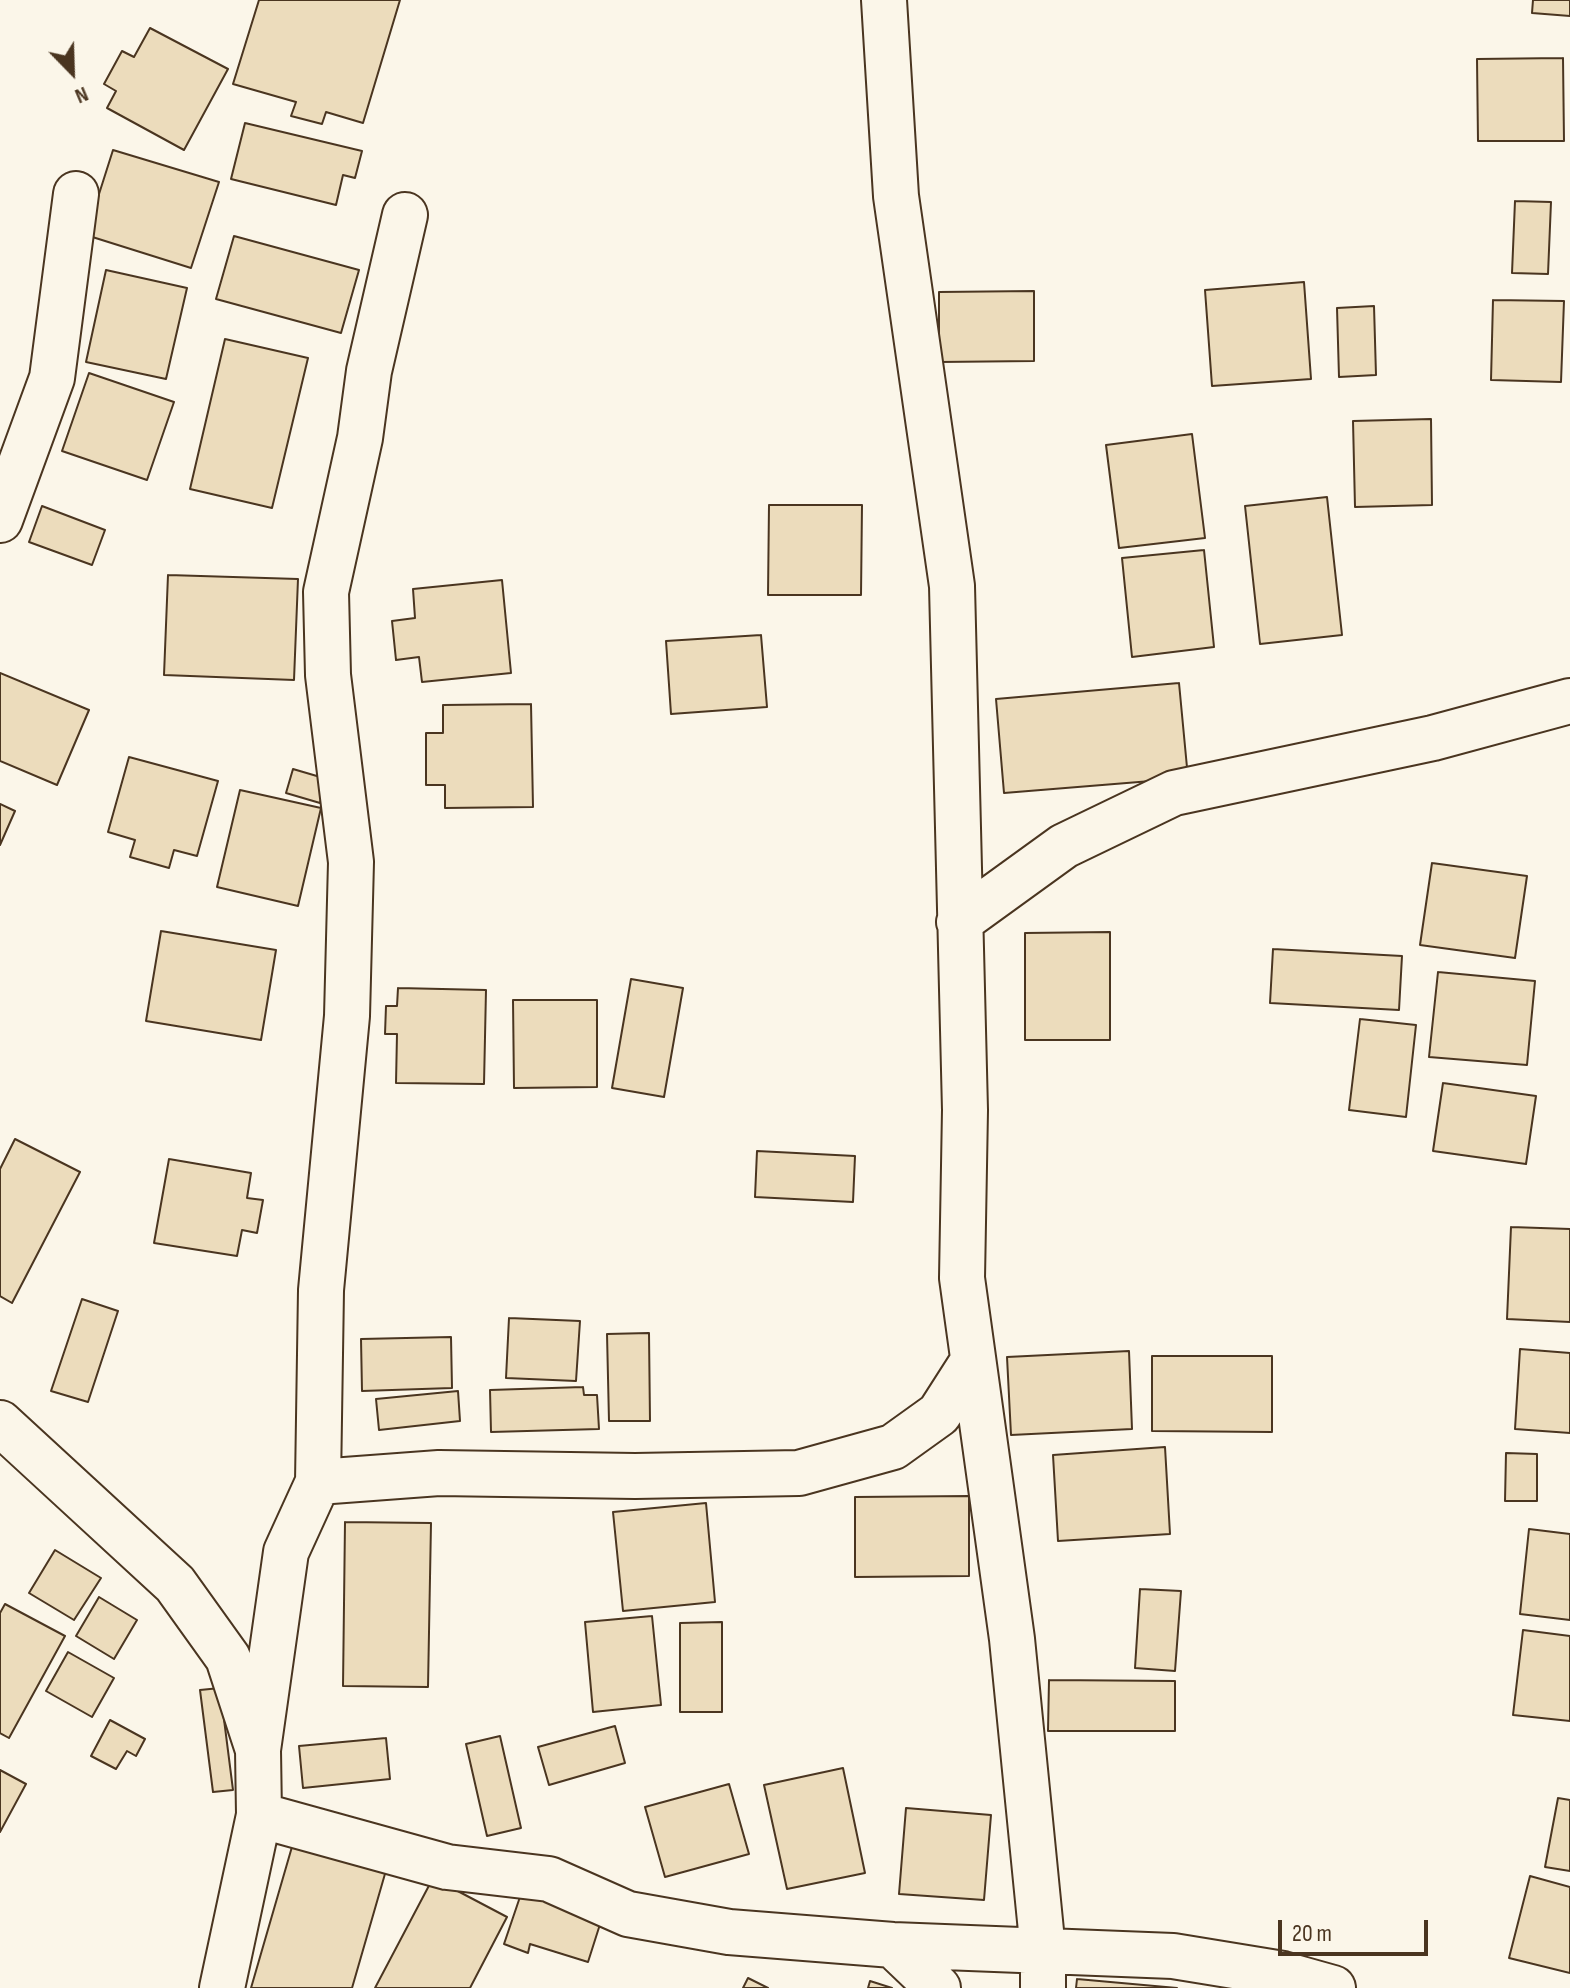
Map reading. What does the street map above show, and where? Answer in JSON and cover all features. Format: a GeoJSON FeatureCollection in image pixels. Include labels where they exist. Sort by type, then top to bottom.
{"type":"FeatureCollection","features":[{"type":"Feature","properties":{"kind":"street"},"geometry":{"type":"LineString","coordinates":[[884,0],[896,196],[952,586],[965,1110],[962,1278],[971,1364],[1012,1639],[1043,1969]]}},
{"type":"Feature","properties":{"kind":"street"},"geometry":{"type":"LineString","coordinates":[[0,520],[52,378],[76,194]]}},
{"type":"Feature","properties":{"kind":"street"},"geometry":{"type":"LineString","coordinates":[[222,1988],[259,1815],[258,1750],[273,1668],[286,1552],[318,1482],[321,1290],[347,1016],[351,862],[328,675],[326,592],[360,438],[369,371],[405,215]]}},
{"type":"Feature","properties":{"kind":"street"},"geometry":{"type":"LineString","coordinates":[[959,922],[1064,846],[1174,793],[1433,738],[1570,701]]}},
{"type":"Feature","properties":{"kind":"street"},"geometry":{"type":"LineString","coordinates":[[318,1482],[439,1473],[635,1476],[799,1473],[893,1447],[939,1414],[971,1364]]}},
{"type":"Feature","properties":{"kind":"street"},"geometry":{"type":"LineString","coordinates":[[0,1423],[175,1584],[228,1658],[258,1750]]}},
{"type":"Feature","properties":{"kind":"street"},"geometry":{"type":"LineString","coordinates":[[259,1815],[447,1867],[549,1879],[628,1914],[729,1932],[893,1945],[1043,1969],[1173,1956],[1283,1974],[1333,1988]]}},
{"type":"Feature","properties":{"kind":"street"},"geometry":{"type":"LineString","coordinates":[[893,1945],[938,1988]]}},
{"type":"Feature","properties":{"kind":"building"},"geometry":{"type":"Polygon","coordinates":[[[259,0],[400,0],[363,123],[326,112],[322,124],[291,116],[296,102],[233,84],[259,0]]]}},
{"type":"Feature","properties":{"kind":"building"},"geometry":{"type":"Polygon","coordinates":[[[1533,0],[1570,0],[1570,16],[1532,13],[1533,0]]]}},
{"type":"Feature","properties":{"kind":"building"},"geometry":{"type":"Polygon","coordinates":[[[150,28],[228,69],[184,150],[107,108],[116,91],[104,84],[122,51],[134,57],[150,28]]]}},
{"type":"Feature","properties":{"kind":"building"},"geometry":{"type":"Polygon","coordinates":[[[1563,58],[1564,141],[1478,141],[1477,59],[1563,58]]]}},
{"type":"Feature","properties":{"kind":"building"},"geometry":{"type":"Polygon","coordinates":[[[245,123],[362,151],[355,178],[343,175],[336,205],[231,179],[245,123]]]}},
{"type":"Feature","properties":{"kind":"building"},"geometry":{"type":"Polygon","coordinates":[[[113,150],[219,182],[191,268],[86,235],[113,150]]]}},
{"type":"Feature","properties":{"kind":"building"},"geometry":{"type":"Polygon","coordinates":[[[1515,201],[1551,202],[1548,274],[1512,273],[1515,201]]]}},
{"type":"Feature","properties":{"kind":"building"},"geometry":{"type":"Polygon","coordinates":[[[234,236],[359,270],[341,333],[216,299],[234,236]]]}},
{"type":"Feature","properties":{"kind":"building"},"geometry":{"type":"Polygon","coordinates":[[[106,270],[187,288],[166,379],[86,362],[106,270]]]}},
{"type":"Feature","properties":{"kind":"building"},"geometry":{"type":"Polygon","coordinates":[[[1304,282],[1311,379],[1212,386],[1205,290],[1304,282]]]}},
{"type":"Feature","properties":{"kind":"building"},"geometry":{"type":"Polygon","coordinates":[[[1034,291],[1034,361],[939,362],[939,292],[1034,291]]]}},
{"type":"Feature","properties":{"kind":"building"},"geometry":{"type":"Polygon","coordinates":[[[1493,300],[1564,301],[1561,382],[1491,380],[1493,300]]]}},
{"type":"Feature","properties":{"kind":"building"},"geometry":{"type":"Polygon","coordinates":[[[1374,306],[1376,375],[1339,377],[1337,308],[1374,306]]]}},
{"type":"Feature","properties":{"kind":"building"},"geometry":{"type":"Polygon","coordinates":[[[225,339],[308,358],[272,508],[190,489],[225,339]]]}},
{"type":"Feature","properties":{"kind":"building"},"geometry":{"type":"Polygon","coordinates":[[[89,373],[174,402],[147,480],[62,451],[89,373]]]}},
{"type":"Feature","properties":{"kind":"building"},"geometry":{"type":"Polygon","coordinates":[[[1431,419],[1432,505],[1355,507],[1353,421],[1431,419]]]}},
{"type":"Feature","properties":{"kind":"building"},"geometry":{"type":"Polygon","coordinates":[[[1192,434],[1205,538],[1119,548],[1106,445],[1192,434]]]}},
{"type":"Feature","properties":{"kind":"building"},"geometry":{"type":"Polygon","coordinates":[[[1327,497],[1342,635],[1260,644],[1245,506],[1327,497]]]}},
{"type":"Feature","properties":{"kind":"building"},"geometry":{"type":"Polygon","coordinates":[[[769,505],[862,505],[861,595],[768,595],[769,505]]]}},
{"type":"Feature","properties":{"kind":"building"},"geometry":{"type":"Polygon","coordinates":[[[42,506],[105,530],[92,565],[29,542],[42,506]]]}},
{"type":"Feature","properties":{"kind":"building"},"geometry":{"type":"Polygon","coordinates":[[[1204,550],[1214,647],[1132,657],[1122,558],[1204,550]]]}},
{"type":"Feature","properties":{"kind":"building"},"geometry":{"type":"Polygon","coordinates":[[[168,575],[298,579],[294,680],[164,675],[168,575]]]}},
{"type":"Feature","properties":{"kind":"building"},"geometry":{"type":"Polygon","coordinates":[[[502,580],[511,673],[422,682],[419,657],[396,660],[392,621],[415,618],[413,589],[502,580]]]}},
{"type":"Feature","properties":{"kind":"building"},"geometry":{"type":"Polygon","coordinates":[[[761,635],[767,707],[671,714],[666,641],[761,635]]]}},
{"type":"Feature","properties":{"kind":"building"},"geometry":{"type":"Polygon","coordinates":[[[0,673],[89,710],[57,785],[0,761],[0,673]]]}},
{"type":"Feature","properties":{"kind":"building"},"geometry":{"type":"Polygon","coordinates":[[[1179,683],[1188,778],[1004,793],[996,699],[1179,683]]]}},
{"type":"Feature","properties":{"kind":"building"},"geometry":{"type":"Polygon","coordinates":[[[531,704],[533,807],[445,808],[445,785],[426,785],[426,733],[443,733],[443,705],[531,704]]]}},
{"type":"Feature","properties":{"kind":"building"},"geometry":{"type":"Polygon","coordinates":[[[129,757],[218,781],[197,856],[174,850],[169,868],[130,857],[135,840],[108,832],[129,757]]]}},
{"type":"Feature","properties":{"kind":"building"},"geometry":{"type":"Polygon","coordinates":[[[293,769],[327,779],[320,803],[286,793],[293,769]]]}},
{"type":"Feature","properties":{"kind":"building"},"geometry":{"type":"Polygon","coordinates":[[[240,790],[321,808],[298,906],[217,887],[240,790]]]}},
{"type":"Feature","properties":{"kind":"building"},"geometry":{"type":"Polygon","coordinates":[[[0,804],[15,811],[0,845],[0,804]]]}},
{"type":"Feature","properties":{"kind":"building"},"geometry":{"type":"Polygon","coordinates":[[[1432,863],[1527,876],[1515,958],[1420,945],[1432,863]]]}},
{"type":"Feature","properties":{"kind":"building"},"geometry":{"type":"Polygon","coordinates":[[[161,931],[276,950],[261,1040],[146,1021],[161,931]]]}},
{"type":"Feature","properties":{"kind":"building"},"geometry":{"type":"Polygon","coordinates":[[[1110,932],[1110,1040],[1025,1040],[1025,933],[1110,932]]]}},
{"type":"Feature","properties":{"kind":"building"},"geometry":{"type":"Polygon","coordinates":[[[1273,949],[1402,956],[1399,1010],[1270,1003],[1273,949]]]}},
{"type":"Feature","properties":{"kind":"building"},"geometry":{"type":"Polygon","coordinates":[[[1438,972],[1535,981],[1527,1065],[1429,1057],[1438,972]]]}},
{"type":"Feature","properties":{"kind":"building"},"geometry":{"type":"Polygon","coordinates":[[[631,979],[683,988],[664,1097],[612,1088],[631,979]]]}},
{"type":"Feature","properties":{"kind":"building"},"geometry":{"type":"Polygon","coordinates":[[[398,988],[486,990],[484,1084],[396,1083],[397,1034],[385,1034],[386,1006],[397,1006],[398,988]]]}},
{"type":"Feature","properties":{"kind":"building"},"geometry":{"type":"Polygon","coordinates":[[[513,1000],[597,1000],[597,1087],[514,1088],[513,1000]]]}},
{"type":"Feature","properties":{"kind":"building"},"geometry":{"type":"Polygon","coordinates":[[[1360,1019],[1416,1025],[1406,1117],[1349,1110],[1360,1019]]]}},
{"type":"Feature","properties":{"kind":"building"},"geometry":{"type":"Polygon","coordinates":[[[1443,1083],[1536,1096],[1526,1164],[1433,1151],[1443,1083]]]}},
{"type":"Feature","properties":{"kind":"building"},"geometry":{"type":"Polygon","coordinates":[[[15,1139],[80,1172],[12,1303],[0,1296],[0,1169],[15,1139]]]}},
{"type":"Feature","properties":{"kind":"building"},"geometry":{"type":"Polygon","coordinates":[[[757,1151],[855,1156],[853,1202],[755,1197],[757,1151]]]}},
{"type":"Feature","properties":{"kind":"building"},"geometry":{"type":"Polygon","coordinates":[[[169,1159],[251,1173],[247,1198],[263,1200],[257,1233],[242,1230],[237,1256],[154,1243],[169,1159]]]}},
{"type":"Feature","properties":{"kind":"building"},"geometry":{"type":"Polygon","coordinates":[[[1511,1227],[1570,1229],[1570,1322],[1507,1319],[1511,1227]]]}},
{"type":"Feature","properties":{"kind":"building"},"geometry":{"type":"Polygon","coordinates":[[[82,1299],[118,1311],[88,1402],[51,1391],[82,1299]]]}},
{"type":"Feature","properties":{"kind":"building"},"geometry":{"type":"Polygon","coordinates":[[[509,1318],[580,1321],[576,1381],[506,1378],[509,1318]]]}},
{"type":"Feature","properties":{"kind":"building"},"geometry":{"type":"Polygon","coordinates":[[[649,1333],[650,1421],[609,1421],[607,1334],[649,1333]]]}},
{"type":"Feature","properties":{"kind":"building"},"geometry":{"type":"Polygon","coordinates":[[[451,1337],[452,1388],[362,1391],[361,1339],[451,1337]]]}},
{"type":"Feature","properties":{"kind":"building"},"geometry":{"type":"Polygon","coordinates":[[[1520,1349],[1570,1353],[1570,1433],[1515,1429],[1520,1349]]]}},
{"type":"Feature","properties":{"kind":"building"},"geometry":{"type":"Polygon","coordinates":[[[1129,1351],[1132,1429],[1011,1435],[1007,1357],[1129,1351]]]}},
{"type":"Feature","properties":{"kind":"building"},"geometry":{"type":"Polygon","coordinates":[[[1152,1356],[1272,1356],[1272,1432],[1152,1431],[1152,1356]]]}},
{"type":"Feature","properties":{"kind":"building"},"geometry":{"type":"Polygon","coordinates":[[[583,1387],[584,1395],[597,1395],[599,1429],[491,1432],[490,1390],[583,1387]]]}},
{"type":"Feature","properties":{"kind":"building"},"geometry":{"type":"Polygon","coordinates":[[[458,1391],[460,1421],[379,1430],[376,1399],[458,1391]]]}},
{"type":"Feature","properties":{"kind":"building"},"geometry":{"type":"Polygon","coordinates":[[[1165,1447],[1170,1534],[1058,1541],[1053,1455],[1165,1447]]]}},
{"type":"Feature","properties":{"kind":"building"},"geometry":{"type":"Polygon","coordinates":[[[1506,1453],[1537,1454],[1537,1501],[1505,1501],[1506,1453]]]}},
{"type":"Feature","properties":{"kind":"building"},"geometry":{"type":"Polygon","coordinates":[[[969,1496],[969,1576],[855,1577],[855,1497],[969,1496]]]}},
{"type":"Feature","properties":{"kind":"building"},"geometry":{"type":"Polygon","coordinates":[[[706,1503],[715,1602],[623,1611],[613,1512],[706,1503]]]}},
{"type":"Feature","properties":{"kind":"building"},"geometry":{"type":"Polygon","coordinates":[[[345,1522],[431,1523],[428,1687],[343,1686],[345,1522]]]}},
{"type":"Feature","properties":{"kind":"building"},"geometry":{"type":"Polygon","coordinates":[[[1529,1529],[1570,1534],[1570,1620],[1520,1614],[1529,1529]]]}},
{"type":"Feature","properties":{"kind":"building"},"geometry":{"type":"Polygon","coordinates":[[[55,1550],[101,1578],[74,1620],[29,1593],[55,1550]]]}},
{"type":"Feature","properties":{"kind":"building"},"geometry":{"type":"Polygon","coordinates":[[[1140,1589],[1181,1591],[1175,1671],[1135,1668],[1140,1589]]]}},
{"type":"Feature","properties":{"kind":"building"},"geometry":{"type":"Polygon","coordinates":[[[99,1597],[137,1620],[114,1659],[76,1636],[99,1597]]]}},
{"type":"Feature","properties":{"kind":"building"},"geometry":{"type":"Polygon","coordinates":[[[5,1604],[65,1636],[9,1738],[0,1733],[0,1613],[5,1604]]]}},
{"type":"Feature","properties":{"kind":"building"},"geometry":{"type":"Polygon","coordinates":[[[652,1616],[661,1705],[593,1712],[585,1622],[652,1616]]]}},
{"type":"Feature","properties":{"kind":"building"},"geometry":{"type":"Polygon","coordinates":[[[722,1622],[722,1712],[680,1712],[680,1623],[722,1622]]]}},
{"type":"Feature","properties":{"kind":"building"},"geometry":{"type":"Polygon","coordinates":[[[1523,1630],[1570,1636],[1570,1721],[1513,1715],[1523,1630]]]}},
{"type":"Feature","properties":{"kind":"building"},"geometry":{"type":"Polygon","coordinates":[[[68,1652],[114,1678],[92,1717],[46,1691],[68,1652]]]}},
{"type":"Feature","properties":{"kind":"building"},"geometry":{"type":"Polygon","coordinates":[[[1049,1680],[1175,1681],[1175,1731],[1048,1731],[1049,1680]]]}},
{"type":"Feature","properties":{"kind":"building"},"geometry":{"type":"Polygon","coordinates":[[[220,1688],[233,1790],[213,1792],[200,1690],[220,1688]]]}},
{"type":"Feature","properties":{"kind":"building"},"geometry":{"type":"Polygon","coordinates":[[[110,1720],[145,1739],[136,1756],[127,1751],[116,1769],[91,1756],[110,1720]]]}},
{"type":"Feature","properties":{"kind":"building"},"geometry":{"type":"Polygon","coordinates":[[[615,1726],[625,1763],[549,1785],[538,1747],[615,1726]]]}},
{"type":"Feature","properties":{"kind":"building"},"geometry":{"type":"Polygon","coordinates":[[[500,1736],[521,1828],[487,1836],[466,1744],[500,1736]]]}},
{"type":"Feature","properties":{"kind":"building"},"geometry":{"type":"Polygon","coordinates":[[[386,1738],[390,1779],[303,1788],[299,1746],[386,1738]]]}},
{"type":"Feature","properties":{"kind":"building"},"geometry":{"type":"Polygon","coordinates":[[[843,1768],[865,1873],[787,1889],[764,1785],[843,1768]]]}},
{"type":"Feature","properties":{"kind":"building"},"geometry":{"type":"Polygon","coordinates":[[[0,1770],[26,1784],[0,1832],[0,1770]]]}},
{"type":"Feature","properties":{"kind":"building"},"geometry":{"type":"Polygon","coordinates":[[[729,1784],[749,1854],[665,1877],[645,1807],[729,1784]]]}},
{"type":"Feature","properties":{"kind":"building"},"geometry":{"type":"Polygon","coordinates":[[[1558,1798],[1570,1800],[1570,1871],[1545,1867],[1558,1798]]]}},
{"type":"Feature","properties":{"kind":"building"},"geometry":{"type":"Polygon","coordinates":[[[906,1808],[991,1815],[984,1900],[899,1894],[906,1808]]]}},
{"type":"Feature","properties":{"kind":"building"},"geometry":{"type":"Polygon","coordinates":[[[296,1833],[389,1860],[352,1988],[251,1988],[296,1833]]]}},
{"type":"Feature","properties":{"kind":"building"},"geometry":{"type":"Polygon","coordinates":[[[1530,1876],[1570,1887],[1570,1973],[1509,1958],[1530,1876]]]}},
{"type":"Feature","properties":{"kind":"building"},"geometry":{"type":"Polygon","coordinates":[[[433,1878],[507,1917],[470,1988],[375,1988],[433,1878]]]}},
{"type":"Feature","properties":{"kind":"building"},"geometry":{"type":"Polygon","coordinates":[[[522,1891],[602,1918],[588,1962],[530,1944],[528,1953],[504,1944],[522,1891]]]}},
{"type":"Feature","properties":{"kind":"building"},"geometry":{"type":"Polygon","coordinates":[[[748,1978],[768,1988],[743,1988],[748,1978]]]}},
{"type":"Feature","properties":{"kind":"building"},"geometry":{"type":"Polygon","coordinates":[[[1077,1979],[1177,1988],[1076,1988],[1077,1979]]]}},
{"type":"Feature","properties":{"kind":"building"},"geometry":{"type":"Polygon","coordinates":[[[870,1981],[892,1988],[868,1988],[870,1981]]]}}]}
